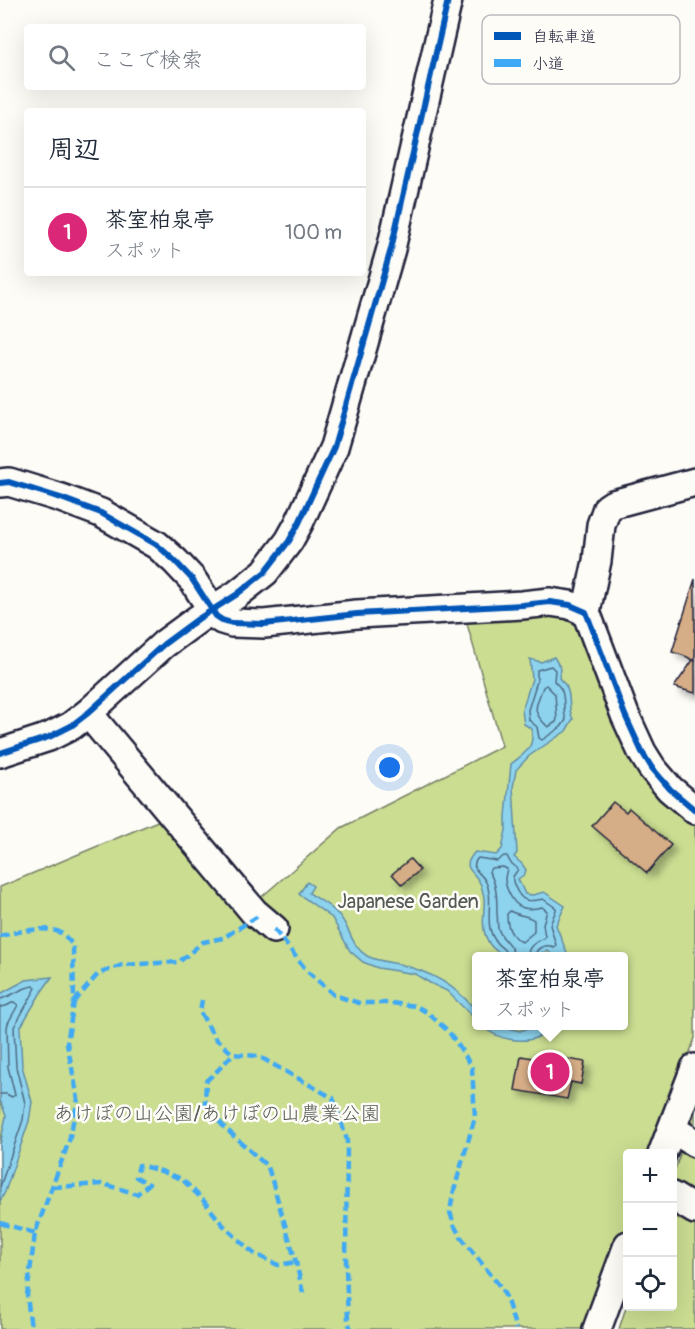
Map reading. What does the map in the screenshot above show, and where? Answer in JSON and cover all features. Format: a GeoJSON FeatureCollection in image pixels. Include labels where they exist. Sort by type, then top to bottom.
{"type":"FeatureCollection","features":[{"type":"Feature","properties":{"kind":"street"},"geometry":{"type":"LineString","coordinates":[[0,753],[27,746],[71,726],[164,644],[236,595],[265,572],[288,541],[304,513],[334,447],[391,249],[448,0]]}},
{"type":"Feature","properties":{"kind":"street"},"geometry":{"type":"LineString","coordinates":[[0,483],[9,482],[71,501],[101,513],[157,545],[192,579],[212,611],[222,620],[241,624],[264,624],[357,614],[550,602],[570,605],[586,612]]}},
{"type":"Feature","properties":{"kind":"street"},"geometry":{"type":"LineString","coordinates":[[695,482],[614,504],[607,508],[601,525],[597,561],[586,612],[625,715],[642,752],[670,789],[695,810]]}},
{"type":"Feature","properties":{"kind":"street"},"geometry":{"type":"LineString","coordinates":[[88,713],[254,912],[274,929]]}},
{"type":"Feature","properties":{"kind":"street"},"geometry":{"type":"LineString","coordinates":[[664,1149],[694,1075]]}},
{"type":"Feature","properties":{"kind":"street"},"geometry":{"type":"LineString","coordinates":[[672,1129],[695,1143]]}},
{"type":"Feature","properties":{"kind":"street"},"geometry":{"type":"LineString","coordinates":[[677,1199],[695,1210]]}},
{"type":"Feature","properties":{"kind":"street"},"geometry":{"type":"LineString","coordinates":[[597,1329],[623,1256]]}},
{"type":"Feature","properties":{"kind":"green space","name":"あけぼの山公園/あけぼの山農業公園"},"geometry":{"type":"Polygon","coordinates":[[[548,613],[567,616],[582,627],[695,822],[695,1038],[654,1149],[623,1149],[623,1236],[590,1329],[0,1329],[0,887],[184,810],[258,900],[341,828],[502,746],[465,617],[548,613]]]}},
{"type":"Feature","properties":{"kind":"green space"},"geometry":{"type":"Polygon","coordinates":[[[695,1111],[695,1329],[619,1329],[625,1311],[677,1311],[677,1163],[695,1111]]]}},
{"type":"Feature","properties":{"kind":"water"},"geometry":{"type":"Polygon","coordinates":[[[554,657],[561,669],[559,678],[568,690],[573,719],[566,731],[529,756],[516,770],[513,787],[517,853],[514,857],[526,870],[524,875],[518,879],[525,894],[533,895],[544,892],[565,906],[556,925],[566,952],[498,952],[488,941],[484,930],[482,890],[477,878],[469,869],[468,862],[475,852],[496,855],[502,849],[506,830],[511,764],[528,750],[532,741],[532,729],[524,724],[522,710],[532,679],[530,659],[541,662],[554,657]]]}},
{"type":"Feature","properties":{"kind":"water"},"geometry":{"type":"Polygon","coordinates":[[[307,882],[313,886],[309,893],[339,915],[361,952],[371,958],[411,967],[442,981],[472,1006],[472,1016],[447,991],[415,974],[378,968],[363,962],[350,951],[332,918],[299,894],[307,882]]]}},
{"type":"Feature","properties":{"kind":"water"},"geometry":{"type":"Polygon","coordinates":[[[52,977],[20,1028],[22,1066],[32,1102],[29,1121],[0,1201],[0,1145],[6,1116],[0,1100],[0,994],[26,980],[52,977]]]}},
{"type":"Feature","properties":{"kind":"water"},"geometry":{"type":"Polygon","coordinates":[[[546,1030],[540,1036],[526,1040],[510,1039],[488,1031],[546,1030]]]}},
{"type":"Feature","properties":{"kind":"building"},"geometry":{"type":"Polygon","coordinates":[[[695,579],[695,661],[672,652],[695,579]]]}},
{"type":"Feature","properties":{"kind":"building"},"geometry":{"type":"Polygon","coordinates":[[[693,660],[695,661],[695,693],[674,687],[693,660]]]}},
{"type":"Feature","properties":{"kind":"building"},"geometry":{"type":"Polygon","coordinates":[[[613,802],[626,812],[629,808],[671,845],[647,873],[592,826],[613,802]]]}},
{"type":"Feature","properties":{"kind":"building"},"geometry":{"type":"Polygon","coordinates":[[[410,859],[420,870],[402,885],[392,874],[410,859]]]}},
{"type":"Feature","properties":{"kind":"building"},"geometry":{"type":"Polygon","coordinates":[[[521,1056],[562,1063],[563,1058],[585,1062],[581,1084],[571,1082],[567,1099],[515,1090],[521,1056]]]}},
{"type":"Feature","properties":{"kind":"marked path"},"geometry":{"type":"LineString","coordinates":[[74,1002],[98,974],[122,965],[179,962],[203,942],[223,938],[258,916]]}},
{"type":"Feature","properties":{"kind":"marked path"},"geometry":{"type":"LineString","coordinates":[[0,936],[41,929],[63,934],[73,945],[74,1002],[67,1043],[78,1099],[69,1141],[35,1233],[27,1295],[31,1329]]}},
{"type":"Feature","properties":{"kind":"marked path"},"geometry":{"type":"LineString","coordinates":[[274,929],[307,971],[334,995],[359,1003],[416,1006],[428,1013],[449,1032],[464,1054],[472,1068],[475,1117],[450,1212],[460,1236],[506,1297],[516,1329]]}},
{"type":"Feature","properties":{"kind":"marked path"},"geometry":{"type":"LineString","coordinates":[[202,1000],[200,1012],[215,1038],[233,1054]]}},
{"type":"Feature","properties":{"kind":"marked path"},"geometry":{"type":"LineString","coordinates":[[303,1293],[268,1167],[225,1128],[205,1105],[206,1081],[233,1054],[258,1056],[333,1098],[347,1140],[346,1267],[348,1322],[351,1329]]}},
{"type":"Feature","properties":{"kind":"marked path"},"geometry":{"type":"LineString","coordinates":[[53,1187],[103,1184],[137,1194],[149,1184],[136,1177],[139,1165],[161,1171],[182,1179],[223,1225],[253,1253],[278,1265],[296,1262]]}},
{"type":"Feature","properties":{"kind":"marked path"},"geometry":{"type":"LineString","coordinates":[[0,1223],[35,1233]]}},
{"type":"Feature","properties":{"kind":"cycle path"},"geometry":{"type":"LineString","coordinates":[[0,753],[49,737],[71,726],[164,644],[236,595],[265,572],[289,541],[334,447],[391,249],[448,0]]}},
{"type":"Feature","properties":{"kind":"cycle path"},"geometry":{"type":"LineString","coordinates":[[0,483],[9,482],[101,513],[157,545],[192,579],[216,616],[232,623],[264,624],[357,614],[550,602],[570,605],[586,612],[625,715],[642,752],[670,789],[695,810]]}},
{"type":"Feature","properties":{"kind":"place","name":"茶室柏泉亭"},"geometry":{"type":"Point","coordinates":[550,1072]}},
{"type":"Feature","properties":{"kind":"park label","name":"Japanese Garden"},"geometry":{"type":"Point","coordinates":[408,901]}}]}
